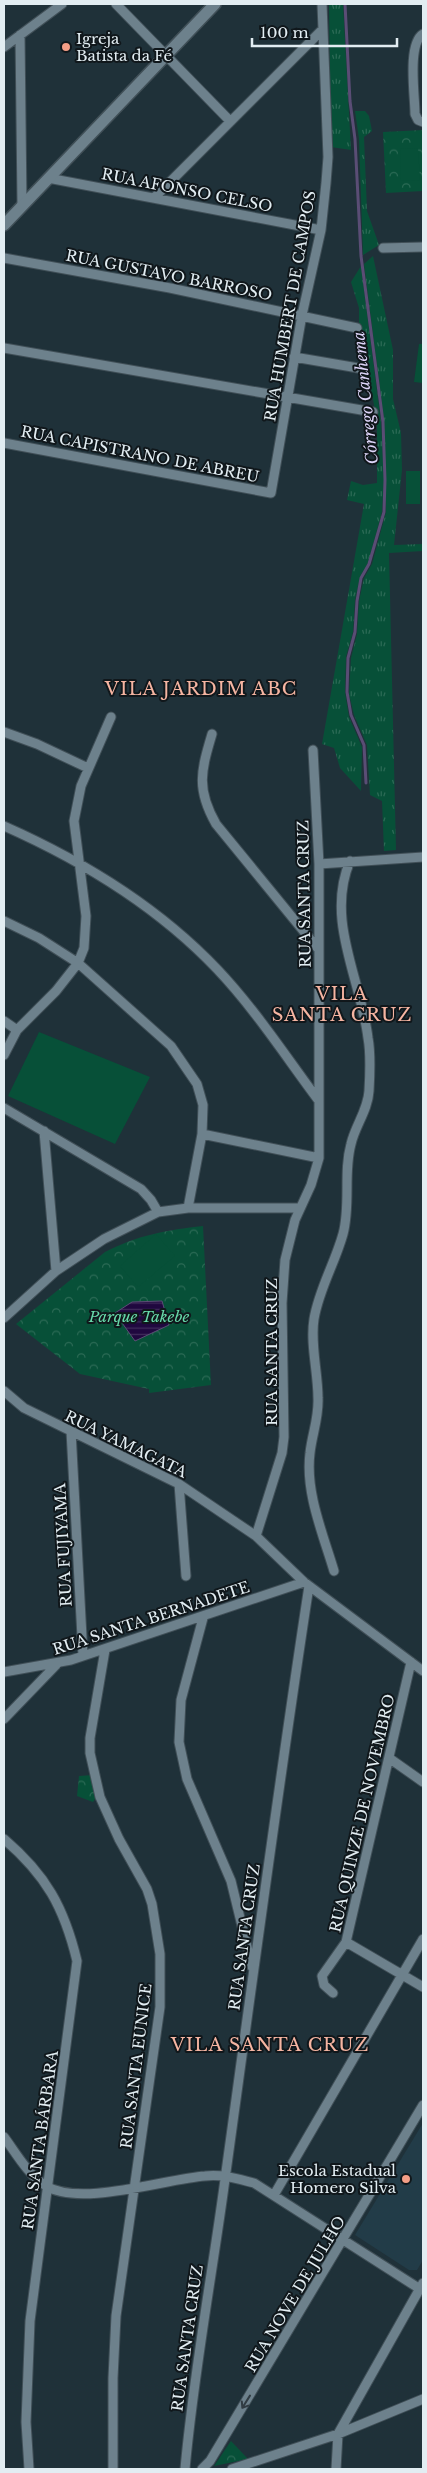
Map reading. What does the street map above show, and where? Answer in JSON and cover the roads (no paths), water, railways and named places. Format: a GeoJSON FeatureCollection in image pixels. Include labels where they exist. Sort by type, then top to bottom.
{"type":"FeatureCollection","features":[{"type":"Feature","properties":{"kind":"street"},"geometry":{"type":"LineString","coordinates":[[4,47],[62,4]]}},
{"type":"Feature","properties":{"kind":"street"},"geometry":{"type":"LineString","coordinates":[[116,4],[230,121]]}},
{"type":"Feature","properties":{"kind":"street"},"geometry":{"type":"LineString","coordinates":[[4,225],[215,4]]}},
{"type":"Feature","properties":{"kind":"street","name":"RUA HUMBERT DE CAMPOS"},"geometry":{"type":"LineString","coordinates":[[271,493],[294,357],[321,230],[328,157],[322,4]]}},
{"type":"Feature","properties":{"kind":"street"},"geometry":{"type":"LineString","coordinates":[[156,196],[322,30]]}},
{"type":"Feature","properties":{"kind":"street"},"geometry":{"type":"LineString","coordinates":[[423,34],[418,39],[414,50],[415,114],[418,120],[423,122]]}},
{"type":"Feature","properties":{"kind":"street"},"geometry":{"type":"LineString","coordinates":[[20,35],[22,205]]}},
{"type":"Feature","properties":{"kind":"street","name":"RUA AFONSO CELSO"},"geometry":{"type":"LineString","coordinates":[[48,178],[156,196],[321,230]]}},
{"type":"Feature","properties":{"kind":"street"},"geometry":{"type":"LineString","coordinates":[[383,248],[423,247]]}},
{"type":"Feature","properties":{"kind":"street","name":"RUA GUSTAVO BARROSO"},"geometry":{"type":"LineString","coordinates":[[4,258],[302,315],[357,328]]}},
{"type":"Feature","properties":{"kind":"street"},"geometry":{"type":"LineString","coordinates":[[4,348],[374,412]]}},
{"type":"Feature","properties":{"kind":"street"},"geometry":{"type":"LineString","coordinates":[[294,357],[364,369]]}},
{"type":"Feature","properties":{"kind":"street","name":"RUA CAPISTRANO DE ABREU"},"geometry":{"type":"LineString","coordinates":[[4,443],[271,493]]}},
{"type":"Feature","properties":{"kind":"street"},"geometry":{"type":"LineString","coordinates":[[4,1055],[17,1030],[56,991],[78,963],[86,935],[81,866],[76,845],[74,821],[81,786],[110,717]]}},
{"type":"Feature","properties":{"kind":"street"},"geometry":{"type":"LineString","coordinates":[[4,732],[37,744],[88,768]]}},
{"type":"Feature","properties":{"kind":"street"},"geometry":{"type":"LineString","coordinates":[[212,734],[202,764],[201,780],[202,795],[209,811],[216,824],[319,950]]}},
{"type":"Feature","properties":{"kind":"street","name":"RUA SANTA CRUZ"},"geometry":{"type":"LineString","coordinates":[[256,1536],[282,1453],[284,1437],[283,1284],[285,1260],[299,1208],[313,1178],[319,1158],[319,864],[313,750]]}},
{"type":"Feature","properties":{"kind":"street"},"geometry":{"type":"LineString","coordinates":[[4,826],[132,895],[198,950],[236,991],[319,1101]]}},
{"type":"Feature","properties":{"kind":"street"},"geometry":{"type":"LineString","coordinates":[[319,864],[423,857]]}},
{"type":"Feature","properties":{"kind":"street"},"geometry":{"type":"LineString","coordinates":[[334,1571],[318,1519],[310,1472],[310,1453],[319,1415],[314,1321],[322,1286],[343,1233],[349,1198],[348,1161],[351,1142],[360,1122],[369,1092],[368,1038],[351,972],[341,910],[343,877],[350,861]]}},
{"type":"Feature","properties":{"kind":"street"},"geometry":{"type":"LineString","coordinates":[[4,921],[39,938],[78,963],[143,1019],[171,1046],[183,1062],[201,1094],[203,1105],[202,1134],[188,1208]]}},
{"type":"Feature","properties":{"kind":"street"},"geometry":{"type":"LineString","coordinates":[[4,1021],[17,1030]]}},
{"type":"Feature","properties":{"kind":"street"},"geometry":{"type":"LineString","coordinates":[[4,1108],[140,1189],[152,1200],[158,1212]]}},
{"type":"Feature","properties":{"kind":"street"},"geometry":{"type":"LineString","coordinates":[[44,1131],[56,1272]]}},
{"type":"Feature","properties":{"kind":"street"},"geometry":{"type":"LineString","coordinates":[[202,1134],[319,1158]]}},
{"type":"Feature","properties":{"kind":"street"},"geometry":{"type":"LineString","coordinates":[[4,1318],[56,1272],[110,1235],[158,1212],[188,1208],[299,1208]]}},
{"type":"Feature","properties":{"kind":"street","name":"RUA YAMAGATA"},"geometry":{"type":"LineString","coordinates":[[4,1391],[24,1408],[180,1484],[256,1536],[307,1584],[423,1671]]}},
{"type":"Feature","properties":{"kind":"street","name":"RUA FUJIYAMA"},"geometry":{"type":"LineString","coordinates":[[71,1432],[84,1656]]}},
{"type":"Feature","properties":{"kind":"street"},"geometry":{"type":"LineString","coordinates":[[180,1484],[186,1576]]}},
{"type":"Feature","properties":{"kind":"street","name":"RUA SANTA CRUZ"},"geometry":{"type":"LineString","coordinates":[[185,2469],[202,2322],[226,2176],[307,1584]]}},
{"type":"Feature","properties":{"kind":"street","name":"RUA SANTA BERNADETE"},"geometry":{"type":"LineString","coordinates":[[4,1672],[58,1663],[105,1650],[307,1584]]}},
{"type":"Feature","properties":{"kind":"street"},"geometry":{"type":"LineString","coordinates":[[203,1618],[181,1700],[178,1742],[187,1779],[231,1881],[253,1970]]}},
{"type":"Feature","properties":{"kind":"street","name":"RUA SANTA EUNICE"},"geometry":{"type":"LineString","coordinates":[[105,1650],[90,1738],[90,1753],[105,1810],[147,1889],[152,1904],[160,1954],[160,2007],[116,2316],[113,2378],[113,2469]]}},
{"type":"Feature","properties":{"kind":"street","name":"RUA QUINZE DE NOVEMBRO"},"geometry":{"type":"LineString","coordinates":[[411,1662],[346,1942],[423,1986]]}},
{"type":"Feature","properties":{"kind":"street"},"geometry":{"type":"LineString","coordinates":[[4,1719],[58,1663]]}},
{"type":"Feature","properties":{"kind":"street"},"geometry":{"type":"LineString","coordinates":[[389,1758],[423,1782]]}},
{"type":"Feature","properties":{"kind":"street","name":"RUA SANTA BÁRBARA"},"geometry":{"type":"LineString","coordinates":[[4,1839],[26,1858],[47,1883],[70,1931],[77,1960],[28,2341],[26,2422],[29,2469]]}},
{"type":"Feature","properties":{"kind":"street"},"geometry":{"type":"LineString","coordinates":[[274,2195],[423,1939]]}},
{"type":"Feature","properties":{"kind":"street"},"geometry":{"type":"LineString","coordinates":[[333,1993],[324,1985],[322,1976],[346,1942]]}},
{"type":"Feature","properties":{"kind":"street","name":"RUA NOVE DE JULHO"},"geometry":{"type":"LineString","coordinates":[[202,2469],[210,2461],[344,2240],[423,2105]]}},
{"type":"Feature","properties":{"kind":"street"},"geometry":{"type":"LineString","coordinates":[[4,2137],[29,2170],[47,2186],[59,2191],[78,2193],[135,2187],[205,2176],[226,2176],[254,2183],[344,2240],[422,2286],[338,2434],[336,2469]]}},
{"type":"Feature","properties":{"kind":"street"},"geometry":{"type":"LineString","coordinates":[[232,2469],[338,2434],[423,2399]]}},
{"type":"Feature","properties":{"kind":"waterway","name":"Córrego Canhema"},"geometry":{"type":"LineString","coordinates":[[345,4],[361,256],[383,422],[385,480],[384,512],[369,564],[361,578],[355,632],[348,658],[347,692],[351,715],[364,745],[366,783]]}},
{"type":"Feature","properties":{"kind":"place","name":"Igreja Batista da Fé"},"geometry":{"type":"Point","coordinates":[66,47]}},
{"type":"Feature","properties":{"kind":"place","name":"Escola Estadual Homero Silva"},"geometry":{"type":"Point","coordinates":[406,2179]}},
{"type":"Feature","properties":{"kind":"district","name":"VILA JARDIM ABC"},"geometry":{"type":"Point","coordinates":[201,689]}},
{"type":"Feature","properties":{"kind":"district","name":"VILA SANTA CRUZ"},"geometry":{"type":"Point","coordinates":[342,1004]}},
{"type":"Feature","properties":{"kind":"district","name":"VILA SANTA CRUZ"},"geometry":{"type":"Point","coordinates":[270,2045]}},
{"type":"Feature","properties":{"kind":"park label","name":"Parque Takebe"},"geometry":{"type":"Point","coordinates":[139,1316]}}]}
